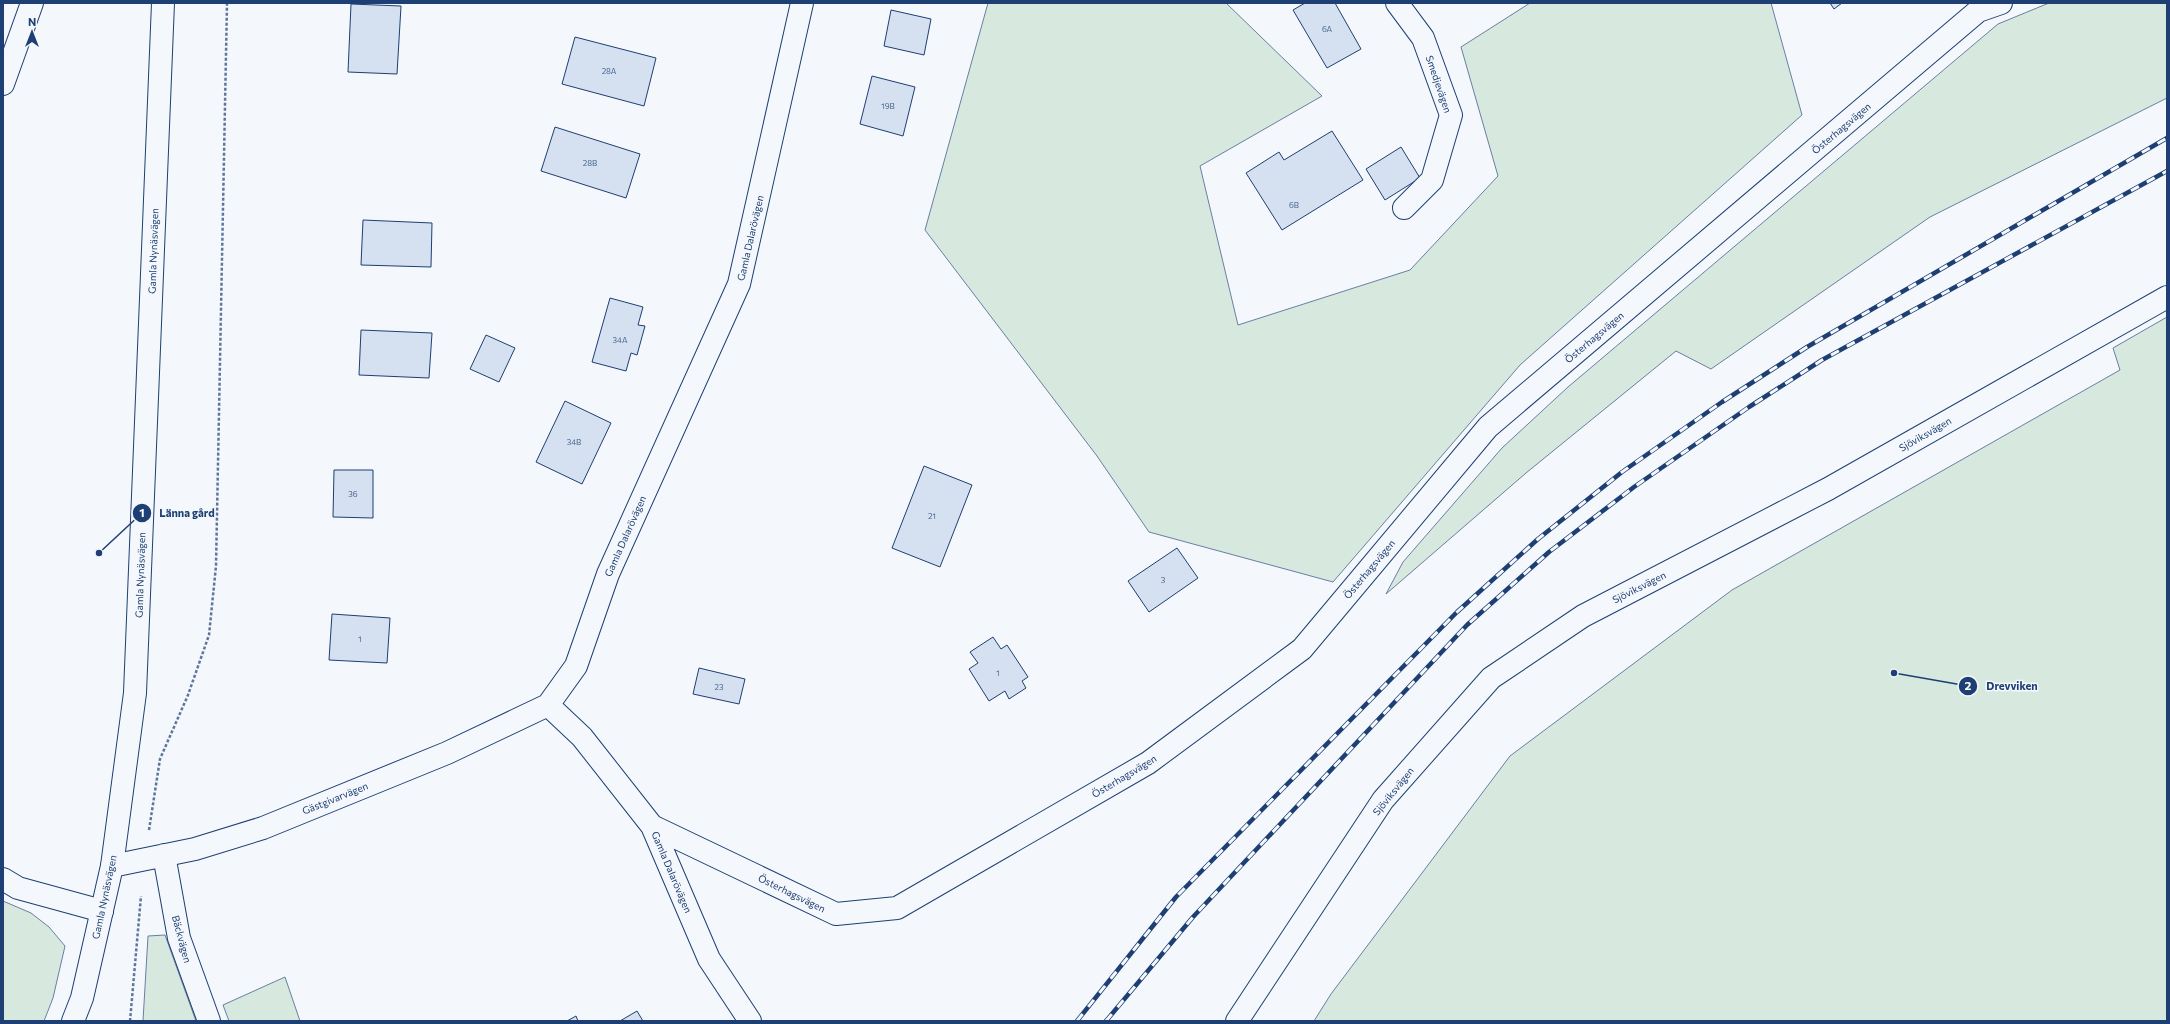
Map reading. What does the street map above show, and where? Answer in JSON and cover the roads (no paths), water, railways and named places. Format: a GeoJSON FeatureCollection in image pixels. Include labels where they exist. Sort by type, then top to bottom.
{"type":"FeatureCollection","features":[{"type":"Feature","properties":{"kind":"street"},"geometry":{"type":"LineString","coordinates":[[3,84],[32,3]]}},
{"type":"Feature","properties":{"kind":"street","name":"Gamla Nynäsvägen"},"geometry":{"type":"LineString","coordinates":[[73,1021],[82,998],[112,866],[135,693],[163,3]]}},
{"type":"Feature","properties":{"kind":"street","name":"Gamla Dalarövägen"},"geometry":{"type":"LineString","coordinates":[[750,1021],[709,959],[652,826],[582,737],[548,705],[576,666],[608,574],[739,284],[802,3]]}},
{"type":"Feature","properties":{"kind":"street","name":"Smedjevägen"},"geometry":{"type":"LineString","coordinates":[[1397,3],[1423,38],[1451,115],[1432,180],[1404,208]]}},
{"type":"Feature","properties":{"kind":"street","name":"Österhagsvägen"},"geometry":{"type":"LineString","coordinates":[[652,826],[836,914],[898,908],[1148,763],[1302,649],[1488,427],[1976,7],[2001,3]]}},
{"type":"Feature","properties":{"kind":"street","name":"Sjöviksvägen"},"geometry":{"type":"LineString","coordinates":[[1237,1021],[1383,800],[1491,678],[1582,616],[1828,489],[2167,297]]}},
{"type":"Feature","properties":{"kind":"street","name":"Gästgivarvägen"},"geometry":{"type":"LineString","coordinates":[[112,866],[195,849],[263,828],[447,752],[548,705]]}},
{"type":"Feature","properties":{"kind":"street","name":"Bäckvägen"},"geometry":{"type":"LineString","coordinates":[[154,858],[179,938],[209,1021]]}},
{"type":"Feature","properties":{"kind":"street"},"geometry":{"type":"LineString","coordinates":[[3,879],[18,888],[102,911]]}},
{"type":"Feature","properties":{"kind":"railway"},"geometry":{"type":"LineString","coordinates":[[1077,1021],[1176,897],[1457,612],[1538,539],[1622,472],[1722,402],[1807,347],[2167,138]]}},
{"type":"Feature","properties":{"kind":"railway"},"geometry":{"type":"LineString","coordinates":[[1106,1021],[1193,917],[1467,625],[1549,552],[1634,487],[1749,407],[1822,360],[2167,171]]}},
{"type":"Feature","properties":{"kind":"place","name":"Länna gård"},"geometry":{"type":"Point","coordinates":[99,553]}},
{"type":"Feature","properties":{"kind":"place","name":"Drevviken"},"geometry":{"type":"Point","coordinates":[1894,673]}}]}
